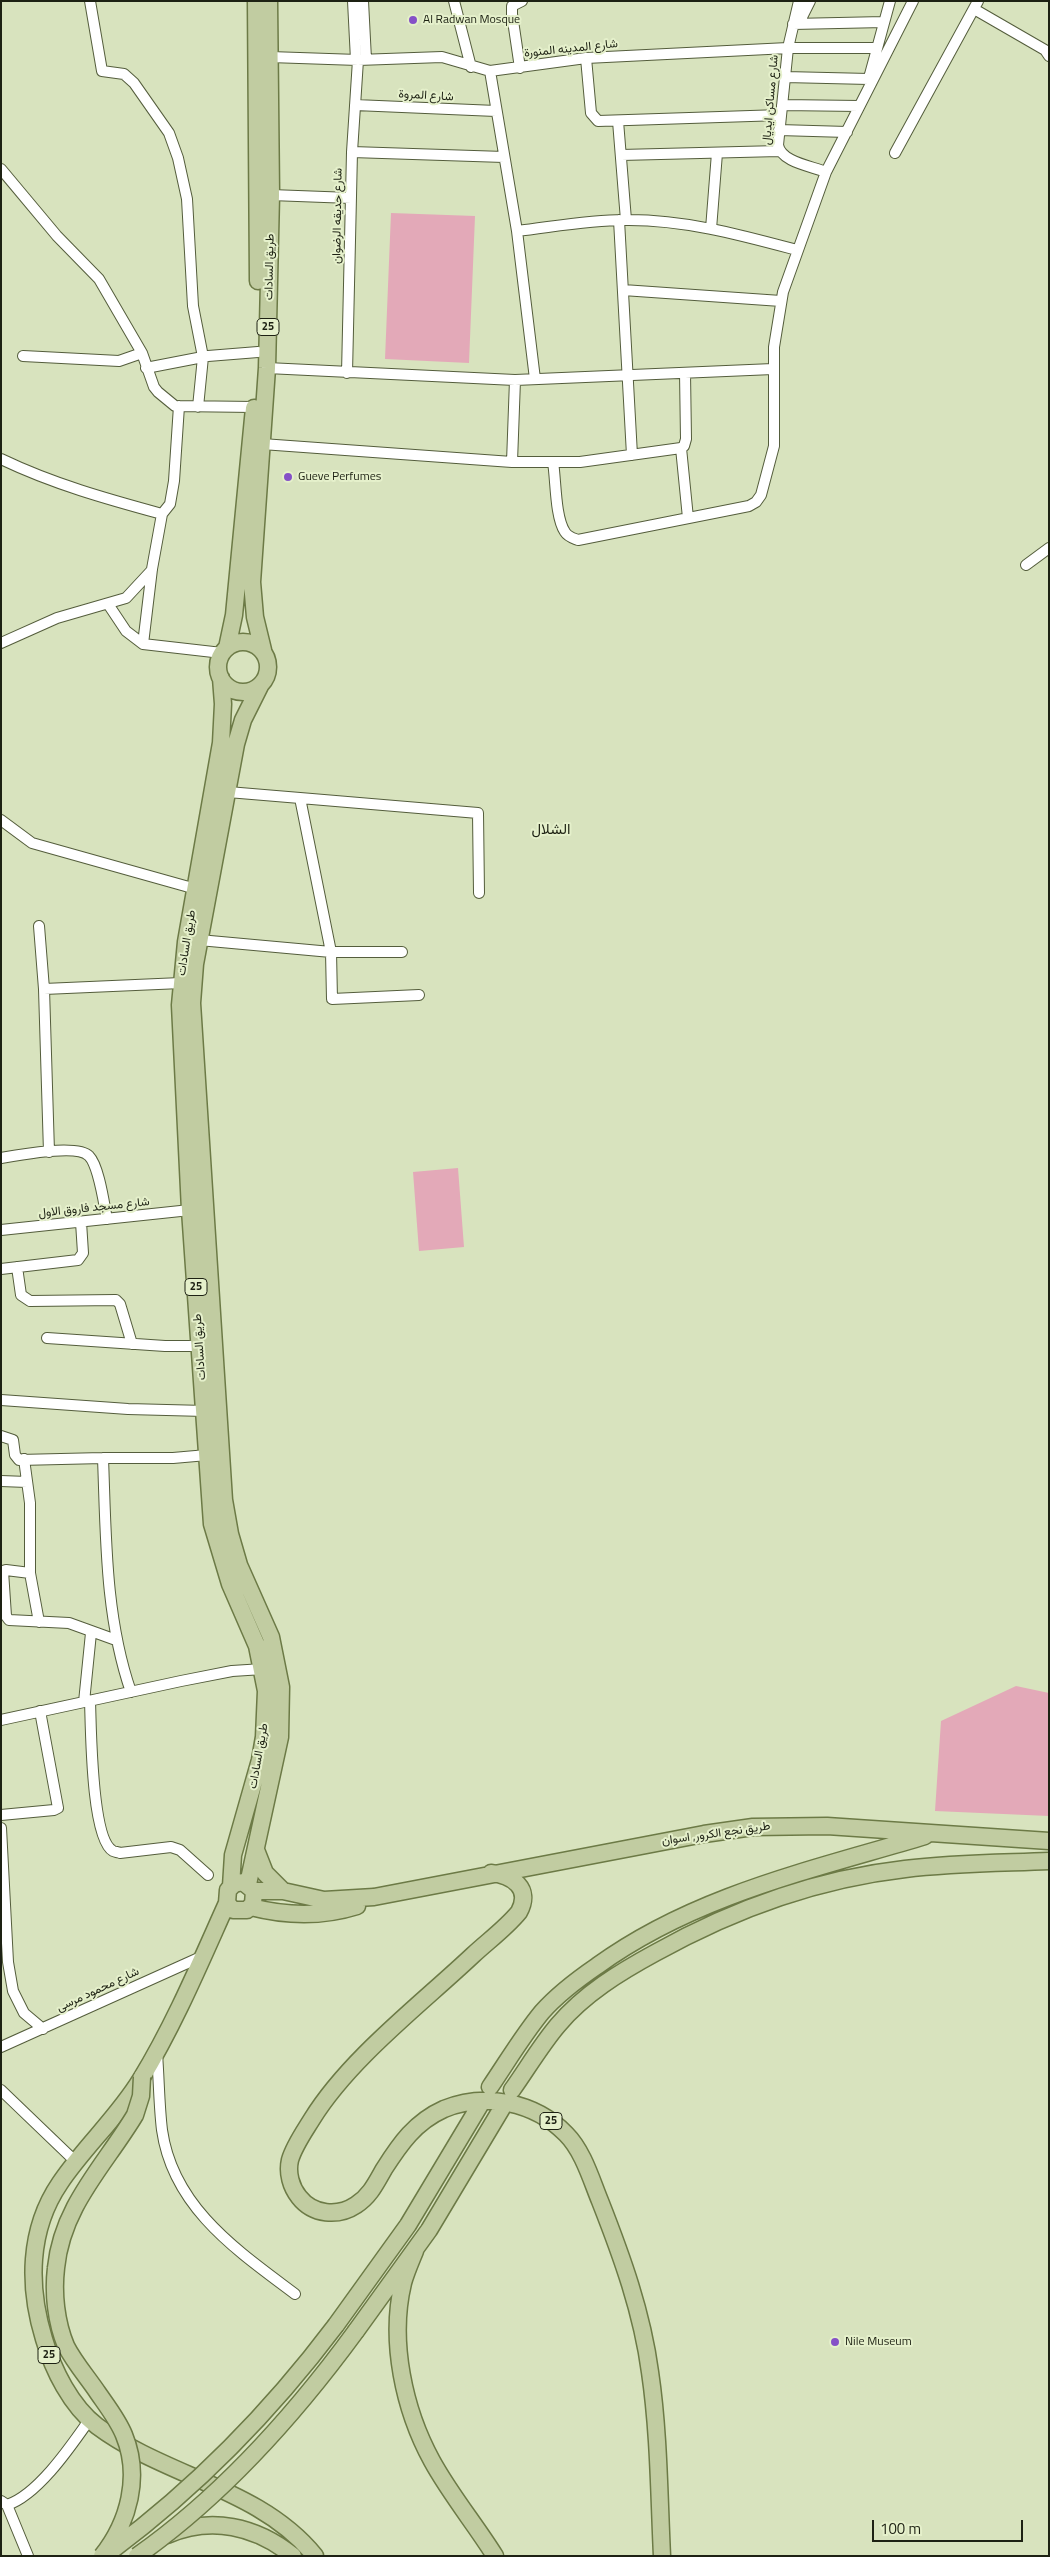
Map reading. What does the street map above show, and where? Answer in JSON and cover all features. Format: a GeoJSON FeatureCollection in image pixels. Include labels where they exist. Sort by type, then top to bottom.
{"type":"FeatureCollection","features":[{"type":"Feature","properties":{"kind":"main road","name":"طريق السادات"},"geometry":{"type":"LineString","coordinates":[[224,650],[234,615],[258,352],[256,1]]}},
{"type":"Feature","properties":{"kind":"main road","name":"طريق السادات"},"geometry":{"type":"LineString","coordinates":[[263,650],[255,617],[252,582],[267,368],[272,195],[269,1]]}},
{"type":"Feature","properties":{"kind":"main road"},"geometry":{"type":"LineString","coordinates":[[245,641],[263,650],[269,668],[260,686],[248,691],[235,690],[221,678],[218,665],[224,650],[245,641]]}},
{"type":"Feature","properties":{"kind":"main road","name":"طريق السادات"},"geometry":{"type":"LineString","coordinates":[[221,678],[223,717],[220,749],[181,983],[180,1027],[190,1210],[212,1524],[219,1554],[230,1584],[251,1629],[263,1669],[266,1714],[263,1745],[253,1790],[233,1855],[230,1886]]}},
{"type":"Feature","properties":{"kind":"main road","name":"طريق السادات"},"geometry":{"type":"LineString","coordinates":[[251,1887],[256,1850],[280,1737],[281,1687],[271,1638],[240,1565],[224,1500],[192,1023],[192,984],[239,732],[260,686]]}},
{"type":"Feature","properties":{"kind":"main road","name":"طريق نجع الكرور, اسوان"},"geometry":{"type":"LineString","coordinates":[[251,1887],[283,1891],[324,1900],[387,1895],[491,1873],[704,1834],[753,1827],[827,1826],[1049,1841]]}},
{"type":"Feature","properties":{"kind":"main road"},"geometry":{"type":"LineString","coordinates":[[490,2087],[542,2012],[575,1981],[617,1951],[672,1920],[741,1890],[937,1833]]}},
{"type":"Feature","properties":{"kind":"main road"},"geometry":{"type":"LineString","coordinates":[[256,1850],[265,1873],[283,1891]]}},
{"type":"Feature","properties":{"kind":"main road"},"geometry":{"type":"LineString","coordinates":[[512,2090],[559,2024],[593,1992],[630,1966],[686,1936],[750,1908],[809,1888],[863,1875],[952,1864],[1049,1861]]}},
{"type":"Feature","properties":{"kind":"main road","name":"25"},"geometry":{"type":"LineString","coordinates":[[491,1873],[509,1876],[518,1882],[523,1897],[519,1912],[351,2069],[322,2102],[304,2132],[290,2161],[289,2176],[293,2190],[302,2202],[315,2210],[330,2213],[345,2211],[358,2204],[372,2191],[407,2134],[425,2120],[444,2109],[466,2103],[488,2101],[517,2105],[551,2121],[568,2135],[590,2174],[614,2236],[630,2282],[643,2330],[653,2389],[662,2556]]}},
{"type":"Feature","properties":{"kind":"main road"},"geometry":{"type":"LineString","coordinates":[[239,1882],[251,1887],[255,1900],[251,1907],[238,1911],[227,1903],[226,1894],[230,1886],[239,1882]]}},
{"type":"Feature","properties":{"kind":"main road","name":"طريق نجع الكرور, اسوان"},"geometry":{"type":"LineString","coordinates":[[251,1907],[278,1913],[320,1914],[354,1907],[387,1895]]}},
{"type":"Feature","properties":{"kind":"main road","name":"25"},"geometry":{"type":"LineString","coordinates":[[227,1903],[157,2053],[131,2095],[54,2192],[42,2217],[34,2258],[34,2291],[40,2326],[50,2359],[65,2387],[97,2426],[167,2467],[264,2511],[288,2528],[315,2556]]}},
{"type":"Feature","properties":{"kind":"main road"},"geometry":{"type":"LineString","coordinates":[[103,2556],[117,2535],[128,2510],[132,2483],[130,2458],[124,2433],[67,2347],[58,2317],[55,2270],[60,2241],[70,2213],[135,2114],[141,2096],[142,2077]]}},
{"type":"Feature","properties":{"kind":"main road"},"geometry":{"type":"LineString","coordinates":[[103,2556],[165,2508],[220,2457],[277,2397],[336,2325],[408,2225],[480,2105]]}},
{"type":"Feature","properties":{"kind":"main road"},"geometry":{"type":"LineString","coordinates":[[137,2556],[205,2499],[265,2441],[321,2378],[415,2251],[451,2195],[502,2108]]}},
{"type":"Feature","properties":{"kind":"main road"},"geometry":{"type":"LineString","coordinates":[[415,2251],[403,2283],[399,2318],[402,2370],[409,2404],[431,2460],[495,2556]]}},
{"type":"Feature","properties":{"kind":"main road"},"geometry":{"type":"LineString","coordinates":[[162,2537],[198,2526],[236,2527],[266,2537],[293,2556]]}},
{"type":"Feature","properties":{"kind":"street"},"geometry":{"type":"LineString","coordinates":[[90,1],[102,71],[124,74],[134,83],[170,133],[178,158],[187,199],[192,306],[203,357],[198,407]]}},
{"type":"Feature","properties":{"kind":"street"},"geometry":{"type":"LineString","coordinates":[[353,1],[360,59]]}},
{"type":"Feature","properties":{"kind":"street"},"geometry":{"type":"LineString","coordinates":[[360,59],[363,1]]}},
{"type":"Feature","properties":{"kind":"street"},"geometry":{"type":"LineString","coordinates":[[454,1],[471,67]]}},
{"type":"Feature","properties":{"kind":"street"},"geometry":{"type":"LineString","coordinates":[[520,68],[512,6],[522,1]]}},
{"type":"Feature","properties":{"kind":"street","name":"شارع مساكن ايديال"},"geometry":{"type":"LineString","coordinates":[[799,1],[796,24],[788,48],[779,130],[779,151],[786,158],[826,172]]}},
{"type":"Feature","properties":{"kind":"street"},"geometry":{"type":"LineString","coordinates":[[796,24],[810,1]]}},
{"type":"Feature","properties":{"kind":"street"},"geometry":{"type":"LineString","coordinates":[[862,101],[890,1]]}},
{"type":"Feature","properties":{"kind":"street"},"geometry":{"type":"LineString","coordinates":[[553,462],[560,518],[565,532],[571,538],[578,540],[748,506],[756,502],[762,495],[774,446],[773,369],[781,301],[797,250],[826,172],[912,1]]}},
{"type":"Feature","properties":{"kind":"street"},"geometry":{"type":"LineString","coordinates":[[895,153],[976,5],[1045,50],[1049,56]]}},
{"type":"Feature","properties":{"kind":"street"},"geometry":{"type":"LineString","coordinates":[[796,24],[884,22]]}},
{"type":"Feature","properties":{"kind":"street","name":"شارع المدينه المنورة"},"geometry":{"type":"LineString","coordinates":[[270,57],[360,59],[442,56],[471,67],[490,71],[586,58],[788,48],[877,48]]}},
{"type":"Feature","properties":{"kind":"street"},"geometry":{"type":"LineString","coordinates":[[586,58],[592,117],[598,121],[782,110],[862,101]]}},
{"type":"Feature","properties":{"kind":"street","name":"شارع حديقه الرضوان"},"geometry":{"type":"LineString","coordinates":[[347,373],[352,152],[360,59]]}},
{"type":"Feature","properties":{"kind":"street"},"geometry":{"type":"LineString","coordinates":[[490,71],[517,231],[535,379]]}},
{"type":"Feature","properties":{"kind":"street"},"geometry":{"type":"LineString","coordinates":[[785,77],[869,79]]}},
{"type":"Feature","properties":{"kind":"street","name":"شارع المروة"},"geometry":{"type":"LineString","coordinates":[[355,105],[496,111]]}},
{"type":"Feature","properties":{"kind":"street"},"geometry":{"type":"LineString","coordinates":[[618,121],[621,156],[623,290],[632,455]]}},
{"type":"Feature","properties":{"kind":"street"},"geometry":{"type":"LineString","coordinates":[[779,130],[846,132]]}},
{"type":"Feature","properties":{"kind":"street"},"geometry":{"type":"LineString","coordinates":[[621,156],[779,151]]}},
{"type":"Feature","properties":{"kind":"street"},"geometry":{"type":"LineString","coordinates":[[352,152],[504,157]]}},
{"type":"Feature","properties":{"kind":"street"},"geometry":{"type":"LineString","coordinates":[[711,229],[717,152]]}},
{"type":"Feature","properties":{"kind":"street"},"geometry":{"type":"LineString","coordinates":[[1,169],[57,236],[99,279],[142,354],[146,368],[158,392],[175,406],[254,407]]}},
{"type":"Feature","properties":{"kind":"street"},"geometry":{"type":"LineString","coordinates":[[272,195],[351,198]]}},
{"type":"Feature","properties":{"kind":"street"},"geometry":{"type":"LineString","coordinates":[[517,231],[622,220],[711,229],[797,250]]}},
{"type":"Feature","properties":{"kind":"street"},"geometry":{"type":"LineString","coordinates":[[623,290],[781,301]]}},
{"type":"Feature","properties":{"kind":"street"},"geometry":{"type":"LineString","coordinates":[[146,368],[203,357],[258,352]]}},
{"type":"Feature","properties":{"kind":"street"},"geometry":{"type":"LineString","coordinates":[[22,356],[119,361],[142,354]]}},
{"type":"Feature","properties":{"kind":"street"},"geometry":{"type":"LineString","coordinates":[[267,368],[515,380],[773,369]]}},
{"type":"Feature","properties":{"kind":"street"},"geometry":{"type":"LineString","coordinates":[[262,444],[512,462],[580,462],[681,448],[684,446],[686,439],[685,373]]}},
{"type":"Feature","properties":{"kind":"street"},"geometry":{"type":"LineString","coordinates":[[512,462],[515,380]]}},
{"type":"Feature","properties":{"kind":"street"},"geometry":{"type":"LineString","coordinates":[[143,644],[152,569],[162,514],[170,504],[174,481],[179,406]]}},
{"type":"Feature","properties":{"kind":"street"},"geometry":{"type":"LineString","coordinates":[[681,448],[688,518]]}},
{"type":"Feature","properties":{"kind":"street"},"geometry":{"type":"LineString","coordinates":[[1,459],[33,474],[99,497],[162,514]]}},
{"type":"Feature","properties":{"kind":"street"},"geometry":{"type":"LineString","coordinates":[[1026,565],[1049,548]]}},
{"type":"Feature","properties":{"kind":"street"},"geometry":{"type":"LineString","coordinates":[[1,643],[57,618],[126,598],[152,569]]}},
{"type":"Feature","properties":{"kind":"street"},"geometry":{"type":"LineString","coordinates":[[108,604],[126,631],[143,644],[224,650]]}},
{"type":"Feature","properties":{"kind":"street"},"geometry":{"type":"LineString","coordinates":[[228,792],[478,813],[479,893]]}},
{"type":"Feature","properties":{"kind":"street"},"geometry":{"type":"LineString","coordinates":[[300,798],[331,952],[332,999],[419,995]]}},
{"type":"Feature","properties":{"kind":"street"},"geometry":{"type":"LineString","coordinates":[[1,820],[15,832],[37,845],[196,889]]}},
{"type":"Feature","properties":{"kind":"street"},"geometry":{"type":"LineString","coordinates":[[40,926],[49,1152]]}},
{"type":"Feature","properties":{"kind":"street"},"geometry":{"type":"LineString","coordinates":[[199,940],[331,952],[402,952]]}},
{"type":"Feature","properties":{"kind":"street"},"geometry":{"type":"LineString","coordinates":[[44,989],[181,983]]}},
{"type":"Feature","properties":{"kind":"street"},"geometry":{"type":"LineString","coordinates":[[1,1158],[77,1150],[89,1156],[95,1169],[107,1219]]}},
{"type":"Feature","properties":{"kind":"street","name":"شارع مسجد فاروق الاول"},"geometry":{"type":"LineString","coordinates":[[1,1230],[190,1210]]}},
{"type":"Feature","properties":{"kind":"street"},"geometry":{"type":"LineString","coordinates":[[1,1269],[78,1260],[83,1253],[81,1222]]}},
{"type":"Feature","properties":{"kind":"street"},"geometry":{"type":"LineString","coordinates":[[17,1267],[21,1295],[30,1301],[116,1300],[120,1304],[132,1344]]}},
{"type":"Feature","properties":{"kind":"street"},"geometry":{"type":"LineString","coordinates":[[47,1338],[132,1344],[200,1346]]}},
{"type":"Feature","properties":{"kind":"street"},"geometry":{"type":"LineString","coordinates":[[1,1400],[128,1409],[205,1411]]}},
{"type":"Feature","properties":{"kind":"street"},"geometry":{"type":"LineString","coordinates":[[1,1436],[13,1440],[18,1459],[24,1460],[173,1458],[207,1455]]}},
{"type":"Feature","properties":{"kind":"street"},"geometry":{"type":"LineString","coordinates":[[103,1458],[110,1594],[116,1640],[131,1692]]}},
{"type":"Feature","properties":{"kind":"street"},"geometry":{"type":"LineString","coordinates":[[24,1460],[30,1503],[30,1573],[39,1622]]}},
{"type":"Feature","properties":{"kind":"street"},"geometry":{"type":"LineString","coordinates":[[1,1481],[27,1482]]}},
{"type":"Feature","properties":{"kind":"street"},"geometry":{"type":"LineString","coordinates":[[30,1573],[6,1570],[3,1572],[6,1616],[13,1621],[69,1623],[91,1633],[116,1640]]}},
{"type":"Feature","properties":{"kind":"street"},"geometry":{"type":"LineString","coordinates":[[91,1633],[87,1701],[95,1798],[107,1844],[112,1851],[120,1853],[171,1847],[180,1850],[208,1875]]}},
{"type":"Feature","properties":{"kind":"street"},"geometry":{"type":"LineString","coordinates":[[1,1720],[232,1671],[263,1669]]}},
{"type":"Feature","properties":{"kind":"street"},"geometry":{"type":"LineString","coordinates":[[1,1815],[58,1808],[40,1711]]}},
{"type":"Feature","properties":{"kind":"street"},"geometry":{"type":"LineString","coordinates":[[1,1828],[8,1962],[13,1991],[24,2013],[43,2029]]}},
{"type":"Feature","properties":{"kind":"street","name":"شارع محمود مرسى"},"geometry":{"type":"LineString","coordinates":[[1,2047],[204,1955]]}},
{"type":"Feature","properties":{"kind":"street"},"geometry":{"type":"LineString","coordinates":[[157,2053],[162,2131],[171,2161],[184,2190],[202,2216],[223,2239],[295,2294]]}},
{"type":"Feature","properties":{"kind":"street"},"geometry":{"type":"LineString","coordinates":[[1,2090],[77,2163]]}},
{"type":"Feature","properties":{"kind":"street"},"geometry":{"type":"LineString","coordinates":[[28,2556],[4,2503],[18,2501],[36,2485],[68,2450],[90,2419]]}},
{"type":"Feature","properties":{"kind":"shaded area"},"geometry":{"type":"Polygon","coordinates":[[[391,213],[475,216],[469,363],[385,359],[391,213]]]}},
{"type":"Feature","properties":{"kind":"shaded area"},"geometry":{"type":"Polygon","coordinates":[[[458,1168],[464,1247],[419,1251],[413,1172],[458,1168]]]}},
{"type":"Feature","properties":{"kind":"shaded area"},"geometry":{"type":"Polygon","coordinates":[[[1016,1686],[1049,1693],[1049,1816],[935,1811],[941,1721],[1016,1686]]]}},
{"type":"Feature","properties":{"kind":"place","name":"Al Radwan Mosque"},"geometry":{"type":"Point","coordinates":[413,20]}},
{"type":"Feature","properties":{"kind":"place","name":"Gueve Perfumes"},"geometry":{"type":"Point","coordinates":[288,477]}},
{"type":"Feature","properties":{"kind":"place","name":"Nile Museum"},"geometry":{"type":"Point","coordinates":[835,2342]}},
{"type":"Feature","properties":{"kind":"district","name":"الشلال"},"geometry":{"type":"Point","coordinates":[551,830]}}]}
